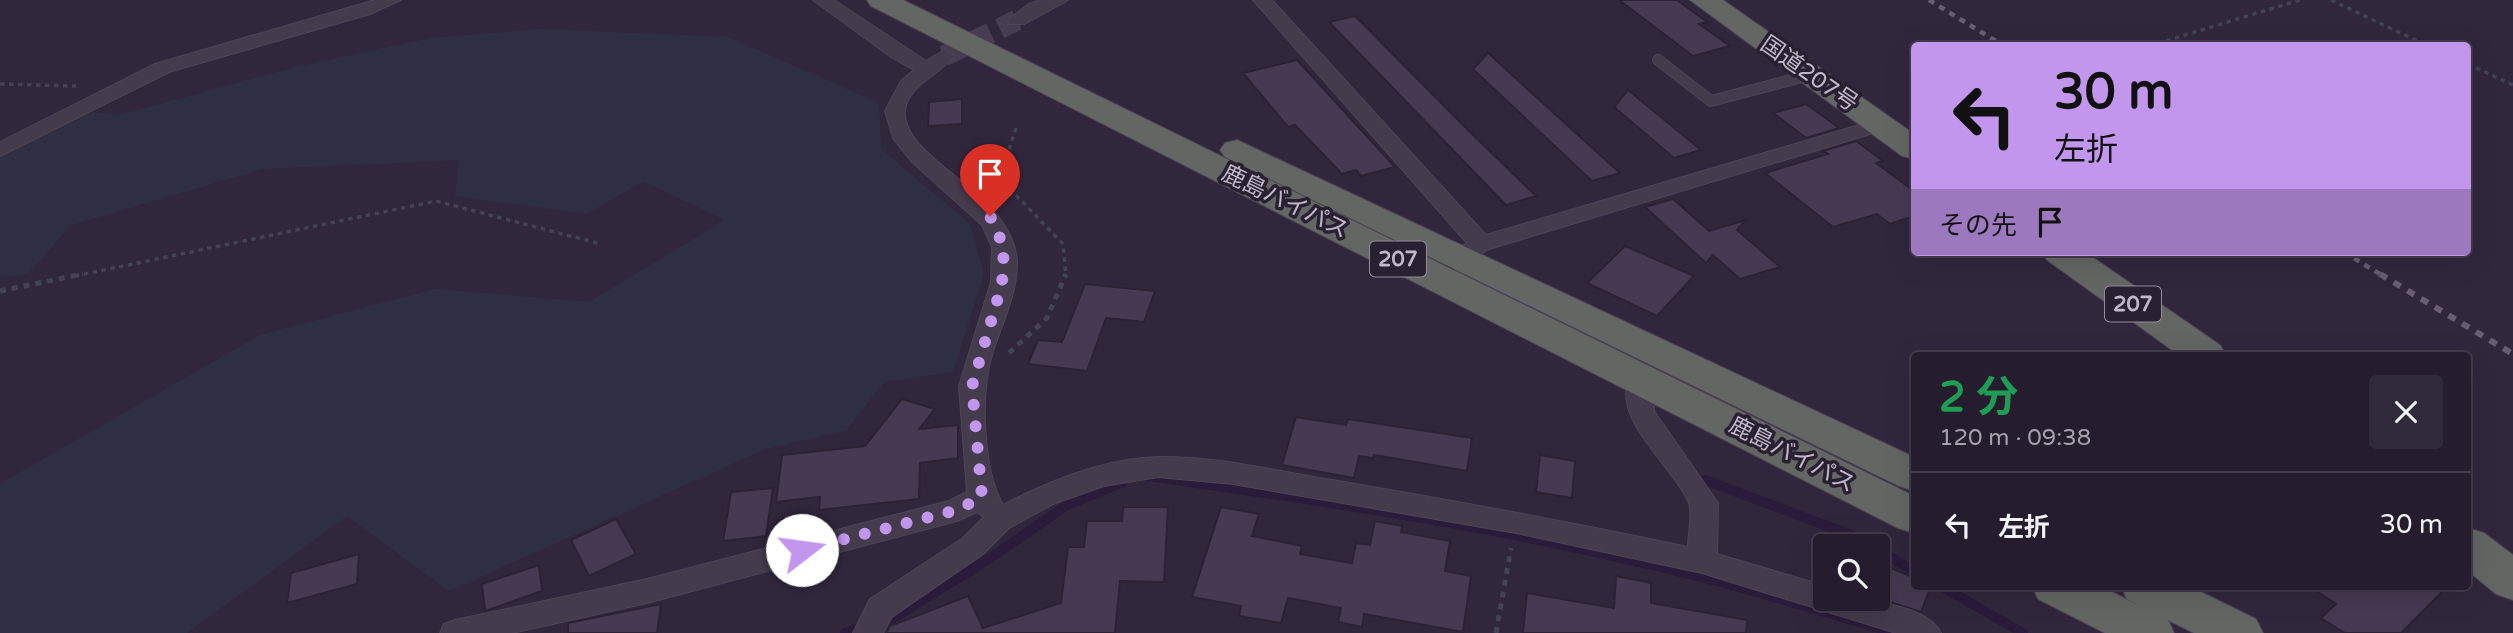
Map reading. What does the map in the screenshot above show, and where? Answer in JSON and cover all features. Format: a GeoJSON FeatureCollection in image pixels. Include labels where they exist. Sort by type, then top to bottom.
{"type":"FeatureCollection","features":[{"type":"Feature","properties":{"kind":"highway","name":"鹿島バイパス"},"geometry":{"type":"LineString","coordinates":[[881,0],[1911,515]]}},
{"type":"Feature","properties":{"kind":"highway","name":"鹿島バイパス"},"geometry":{"type":"LineString","coordinates":[[930,0],[1471,250],[1911,473]]}},
{"type":"Feature","properties":{"kind":"highway","name":"国道207号"},"geometry":{"type":"LineString","coordinates":[[1704,0],[1911,147]]}},
{"type":"Feature","properties":{"kind":"highway","name":"207"},"geometry":{"type":"LineString","coordinates":[[2066,256],[2202,352]]}},
{"type":"Feature","properties":{"kind":"highway"},"geometry":{"type":"LineString","coordinates":[[2471,548],[2513,581]]}},
{"type":"Feature","properties":{"kind":"highway"},"geometry":{"type":"LineString","coordinates":[[2063,590],[2150,633]]}},
{"type":"Feature","properties":{"kind":"highway"},"geometry":{"type":"LineString","coordinates":[[2152,590],[2239,633]]}},
{"type":"Feature","properties":{"kind":"street"},"geometry":{"type":"LineString","coordinates":[[0,150],[116,88],[228,46],[364,11],[392,0]]}},
{"type":"Feature","properties":{"kind":"street"},"geometry":{"type":"LineString","coordinates":[[822,0],[898,53],[935,62],[900,96],[896,121],[910,150],[990,216],[1004,247],[1002,284],[972,386],[990,508],[973,545],[874,620]]}},
{"type":"Feature","properties":{"kind":"street"},"geometry":{"type":"LineString","coordinates":[[1013,0],[1035,9]]}},
{"type":"Feature","properties":{"kind":"street"},"geometry":{"type":"LineString","coordinates":[[1017,20],[1035,9],[1059,0]]}},
{"type":"Feature","properties":{"kind":"street"},"geometry":{"type":"LineString","coordinates":[[1262,0],[1471,250]]}},
{"type":"Feature","properties":{"kind":"street"},"geometry":{"type":"LineString","coordinates":[[1432,275],[1471,250],[1880,125]]}},
{"type":"Feature","properties":{"kind":"street"},"geometry":{"type":"LineString","coordinates":[[1641,380],[1641,412],[1704,503],[1702,561]]}},
{"type":"Feature","properties":{"kind":"street"},"geometry":{"type":"LineString","coordinates":[[455,633],[647,591],[957,510],[990,508],[1043,496],[1101,476],[1158,467],[1233,474],[1504,520],[1702,561],[1905,623],[1926,633]]}},
{"type":"Feature","properties":{"kind":"lane"},"geometry":{"type":"LineString","coordinates":[[1658,60],[1711,101],[1810,75]]}},
{"type":"Feature","properties":{"kind":"path"},"geometry":{"type":"LineString","coordinates":[[2163,42],[2300,0]]}},
{"type":"Feature","properties":{"kind":"path"},"geometry":{"type":"LineString","coordinates":[[2331,0],[2420,42]]}},
{"type":"Feature","properties":{"kind":"path"},"geometry":{"type":"LineString","coordinates":[[2471,65],[2513,85]]}},
{"type":"Feature","properties":{"kind":"path"},"geometry":{"type":"LineString","coordinates":[[0,84],[116,88]]}},
{"type":"Feature","properties":{"kind":"path"},"geometry":{"type":"LineString","coordinates":[[0,290],[436,201],[601,244]]}},
{"type":"Feature","properties":{"kind":"path"},"geometry":{"type":"LineString","coordinates":[[1496,633],[1512,545]]}},
{"type":"Feature","properties":{"kind":"shaded area"},"geometry":{"type":"Polygon","coordinates":[[[540,29],[728,37],[879,103],[881,149],[970,224],[984,274],[953,372],[884,382],[846,430],[763,450],[449,591],[347,516],[187,633],[0,633],[0,484],[260,335],[435,289],[589,302],[725,220],[643,181],[587,214],[455,196],[459,160],[263,169],[71,225],[28,274],[0,278],[0,156],[88,112],[120,115],[295,67],[431,38],[540,29]]]}},
{"type":"Feature","properties":{"kind":"building"},"geometry":{"type":"Polygon","coordinates":[[[1619,0],[1677,0],[1707,22],[1699,24],[1730,46],[1693,56],[1619,0]]]}},
{"type":"Feature","properties":{"kind":"building"},"geometry":{"type":"Polygon","coordinates":[[[1355,16],[1536,196],[1506,205],[1329,22],[1355,16]]]}},
{"type":"Feature","properties":{"kind":"building"},"geometry":{"type":"Polygon","coordinates":[[[1488,53],[1620,173],[1592,181],[1473,69],[1488,53]]]}},
{"type":"Feature","properties":{"kind":"building"},"geometry":{"type":"Polygon","coordinates":[[[1297,60],[1395,167],[1361,176],[1356,170],[1342,174],[1295,125],[1288,127],[1243,73],[1297,60]]]}},
{"type":"Feature","properties":{"kind":"building"},"geometry":{"type":"Polygon","coordinates":[[[1628,90],[1701,150],[1674,158],[1614,107],[1628,90]]]}},
{"type":"Feature","properties":{"kind":"building"},"geometry":{"type":"Polygon","coordinates":[[[962,99],[962,124],[928,126],[929,102],[962,99]]]}},
{"type":"Feature","properties":{"kind":"building"},"geometry":{"type":"Polygon","coordinates":[[[1806,104],[1839,128],[1806,138],[1773,113],[1806,104]]]}},
{"type":"Feature","properties":{"kind":"building"},"geometry":{"type":"Polygon","coordinates":[[[1856,141],[1883,161],[1876,163],[1911,189],[1911,217],[1890,224],[1877,214],[1833,227],[1765,173],[1828,154],[1823,151],[1856,141]]]}},
{"type":"Feature","properties":{"kind":"building"},"geometry":{"type":"Polygon","coordinates":[[[1673,199],[1709,231],[1746,220],[1737,230],[1780,267],[1740,279],[1713,255],[1706,263],[1645,207],[1673,199]]]}},
{"type":"Feature","properties":{"kind":"building"},"geometry":{"type":"Polygon","coordinates":[[[1625,246],[1694,276],[1657,316],[1587,283],[1625,246]]]}},
{"type":"Feature","properties":{"kind":"building"},"geometry":{"type":"Polygon","coordinates":[[[1085,284],[1155,291],[1144,322],[1106,318],[1087,371],[1028,364],[1038,340],[1062,342],[1085,284]]]}},
{"type":"Feature","properties":{"kind":"building"},"geometry":{"type":"Polygon","coordinates":[[[902,399],[935,409],[919,429],[958,425],[958,458],[920,463],[919,499],[819,510],[820,497],[776,502],[782,455],[865,446],[902,399]]]}},
{"type":"Feature","properties":{"kind":"building"},"geometry":{"type":"Polygon","coordinates":[[[1296,417],[1346,425],[1348,419],[1472,438],[1467,471],[1374,455],[1373,458],[1359,456],[1354,478],[1282,465],[1296,417]]]}},
{"type":"Feature","properties":{"kind":"building"},"geometry":{"type":"Polygon","coordinates":[[[1540,455],[1575,461],[1572,498],[1536,492],[1540,455]]]}},
{"type":"Feature","properties":{"kind":"building"},"geometry":{"type":"Polygon","coordinates":[[[773,488],[766,536],[723,541],[731,492],[773,488]]]}},
{"type":"Feature","properties":{"kind":"building"},"geometry":{"type":"Polygon","coordinates":[[[1123,507],[1168,507],[1164,582],[1120,581],[1115,633],[886,633],[890,626],[968,596],[983,628],[1061,603],[1068,547],[1084,547],[1087,521],[1122,521],[1123,507]]]}},
{"type":"Feature","properties":{"kind":"building"},"geometry":{"type":"Polygon","coordinates":[[[1221,507],[1259,514],[1252,536],[1302,546],[1300,554],[1352,563],[1356,543],[1370,545],[1375,521],[1402,526],[1401,532],[1450,541],[1445,571],[1471,576],[1463,632],[1364,614],[1362,627],[1338,622],[1341,608],[1288,598],[1281,623],[1239,616],[1241,606],[1192,597],[1221,507]]]}},
{"type":"Feature","properties":{"kind":"building"},"geometry":{"type":"Polygon","coordinates":[[[616,519],[636,554],[589,576],[571,540],[616,519]]]}},
{"type":"Feature","properties":{"kind":"building"},"geometry":{"type":"Polygon","coordinates":[[[359,554],[357,584],[287,603],[291,573],[359,554]]]}},
{"type":"Feature","properties":{"kind":"building"},"geometry":{"type":"Polygon","coordinates":[[[539,565],[542,591],[485,611],[482,584],[539,565]]]}},
{"type":"Feature","properties":{"kind":"building"},"geometry":{"type":"Polygon","coordinates":[[[1890,567],[1911,577],[1911,590],[1929,590],[1921,612],[1890,602],[1890,567]]]}},
{"type":"Feature","properties":{"kind":"building"},"geometry":{"type":"Polygon","coordinates":[[[1616,576],[1651,583],[1651,603],[1747,620],[1746,633],[1523,633],[1527,593],[1614,608],[1616,576]]]}},
{"type":"Feature","properties":{"kind":"building"},"geometry":{"type":"Polygon","coordinates":[[[2315,590],[2444,590],[2401,633],[2345,633],[2321,618],[2336,604],[2315,590]]]}},
{"type":"Feature","properties":{"kind":"building"},"geometry":{"type":"Polygon","coordinates":[[[661,604],[657,633],[568,633],[568,623],[661,604]]]}},
{"type":"Feature","properties":{"kind":"waterway"},"geometry":{"type":"LineString","coordinates":[[1147,476],[1392,513],[1574,547],[1733,586],[1896,633]]}},
{"type":"Feature","properties":{"kind":"waterway"},"geometry":{"type":"LineString","coordinates":[[1705,480],[1849,534]]}},
{"type":"Feature","properties":{"kind":"waterway"},"geometry":{"type":"LineString","coordinates":[[880,623],[892,619],[989,559],[1067,505],[1123,482]]}},
{"type":"Feature","properties":{"kind":"waterway"},"geometry":{"type":"LineString","coordinates":[[1890,557],[1911,569]]}},
{"type":"Feature","properties":{"kind":"waterway"},"geometry":{"type":"LineString","coordinates":[[1948,590],[2023,633]]}},
{"type":"Feature","properties":{"kind":"waterway"},"geometry":{"type":"LineString","coordinates":[[845,633],[863,627]]}},
{"type":"Feature","properties":{"kind":"tunnel"},"geometry":{"type":"LineString","coordinates":[[944,56],[1017,20]]}},
{"type":"Feature","properties":{"kind":"railway"},"geometry":{"type":"LineString","coordinates":[[1929,0],[1997,42]]}},
{"type":"Feature","properties":{"kind":"railway"},"geometry":{"type":"LineString","coordinates":[[2350,256],[2383,276]]}},
{"type":"Feature","properties":{"kind":"railway"},"geometry":{"type":"LineString","coordinates":[[2380,274],[2513,354]]}},
{"type":"Feature","properties":{"kind":"route"},"geometry":{"type":"LineString","coordinates":[[802,550],[957,510],[982,497],[972,386],[1002,284],[1004,247],[990,216]]}}]}
